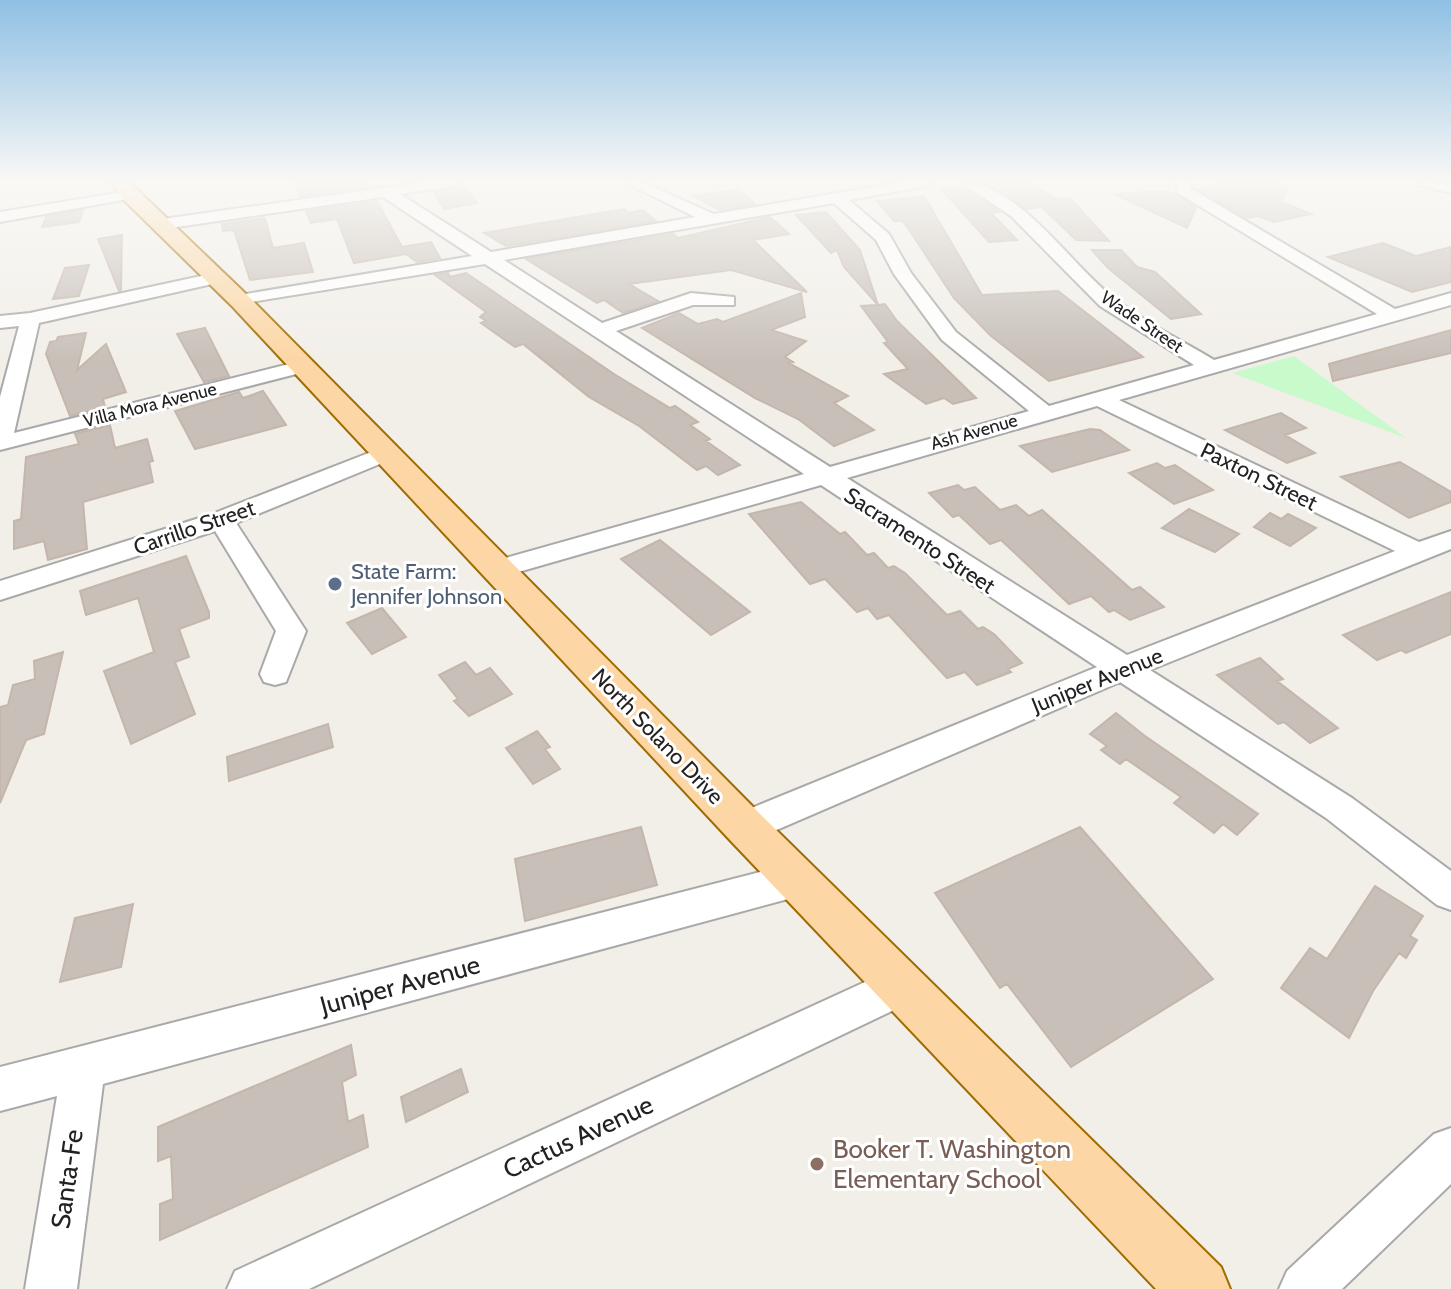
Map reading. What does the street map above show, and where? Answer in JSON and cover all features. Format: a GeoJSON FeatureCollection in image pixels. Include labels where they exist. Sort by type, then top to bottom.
{"type":"FeatureCollection","features":[{"type":"Feature","properties":{"kind":"main road","name":"North Solano Drive"},"geometry":{"type":"LineString","coordinates":[[181,242],[745,827],[1199,1289]]}},
{"type":"Feature","properties":{"kind":"street","name":"Sacramento Street"},"geometry":{"type":"LineString","coordinates":[[463,242],[1339,808],[1451,893]]}},
{"type":"Feature","properties":{"kind":"street"},"geometry":{"type":"LineString","coordinates":[[0,322],[486,257],[574,242]]}},
{"type":"Feature","properties":{"kind":"street"},"geometry":{"type":"LineString","coordinates":[[886,242],[903,274],[949,336],[1044,413]]}},
{"type":"Feature","properties":{"kind":"street","name":"Wade Street"},"geometry":{"type":"LineString","coordinates":[[1046,242],[1107,302],[1210,366]]}},
{"type":"Feature","properties":{"kind":"street"},"geometry":{"type":"LineString","coordinates":[[1270,242],[1392,315]]}},
{"type":"Feature","properties":{"kind":"street"},"geometry":{"type":"LineString","coordinates":[[600,330],[691,299],[727,301]]}},
{"type":"Feature","properties":{"kind":"street","name":"Ash Avenue"},"geometry":{"type":"LineString","coordinates":[[498,569],[820,475],[1451,299]]}},
{"type":"Feature","properties":{"kind":"street"},"geometry":{"type":"LineString","coordinates":[[0,442],[30,319]]}},
{"type":"Feature","properties":{"kind":"street","name":"Villa Mora Avenue"},"geometry":{"type":"LineString","coordinates":[[0,442],[301,367]]}},
{"type":"Feature","properties":{"kind":"street","name":"Paxton Street"},"geometry":{"type":"LineString","coordinates":[[1100,399],[1418,552]]}},
{"type":"Feature","properties":{"kind":"street","name":"Carrillo Street"},"geometry":{"type":"LineString","coordinates":[[0,591],[221,520],[384,454]]}},
{"type":"Feature","properties":{"kind":"street"},"geometry":{"type":"LineString","coordinates":[[221,520],[291,631],[275,674]]}},
{"type":"Feature","properties":{"kind":"street","name":"Juniper Avenue"},"geometry":{"type":"LineString","coordinates":[[745,827],[1122,669],[1451,539]]}},
{"type":"Feature","properties":{"kind":"street","name":"Juniper Avenue"},"geometry":{"type":"LineString","coordinates":[[0,1089],[799,879]]}},
{"type":"Feature","properties":{"kind":"street","name":"Cactus Avenue"},"geometry":{"type":"LineString","coordinates":[[253,1289],[902,985]]}},
{"type":"Feature","properties":{"kind":"street","name":"Santa-Fe"},"geometry":{"type":"LineString","coordinates":[[51,1289],[83,1069]]}},
{"type":"Feature","properties":{"kind":"street"},"geometry":{"type":"LineString","coordinates":[[1305,1289],[1451,1151]]}},
{"type":"Feature","properties":{"kind":"green space"},"geometry":{"type":"Polygon","coordinates":[[[1294,356],[1406,438],[1232,373],[1294,356]]]}},
{"type":"Feature","properties":{"kind":"building"},"geometry":{"type":"Polygon","coordinates":[[[99,242],[122,242],[119,291],[99,242]]]}},
{"type":"Feature","properties":{"kind":"building"},"geometry":{"type":"Polygon","coordinates":[[[238,242],[271,242],[273,248],[304,243],[313,272],[250,280],[238,242]]]}},
{"type":"Feature","properties":{"kind":"building"},"geometry":{"type":"Polygon","coordinates":[[[346,242],[399,242],[402,247],[431,242],[440,258],[417,262],[406,254],[354,263],[346,242]]]}},
{"type":"Feature","properties":{"kind":"building"},"geometry":{"type":"Polygon","coordinates":[[[499,242],[529,242],[506,246],[499,242]]]}},
{"type":"Feature","properties":{"kind":"building"},"geometry":{"type":"Polygon","coordinates":[[[625,242],[755,242],[807,292],[731,270],[629,284],[658,301],[623,313],[604,300],[597,303],[526,259],[625,242]]]}},
{"type":"Feature","properties":{"kind":"building"},"geometry":{"type":"Polygon","coordinates":[[[821,242],[853,242],[860,250],[878,305],[844,267],[837,250],[831,253],[821,242]]]}},
{"type":"Feature","properties":{"kind":"building"},"geometry":{"type":"Polygon","coordinates":[[[917,242],[951,242],[982,295],[1058,291],[1143,357],[1049,381],[991,336],[954,298],[917,242]]]}},
{"type":"Feature","properties":{"kind":"building"},"geometry":{"type":"Polygon","coordinates":[[[1383,243],[1416,256],[1451,247],[1451,282],[1412,292],[1328,257],[1383,243]]]}},
{"type":"Feature","properties":{"kind":"building"},"geometry":{"type":"Polygon","coordinates":[[[1092,250],[1121,250],[1137,267],[1155,272],[1201,314],[1171,319],[1108,268],[1092,250]]]}},
{"type":"Feature","properties":{"kind":"building"},"geometry":{"type":"Polygon","coordinates":[[[89,265],[79,296],[53,299],[65,268],[89,265]]]}},
{"type":"Feature","properties":{"kind":"building"},"geometry":{"type":"Polygon","coordinates":[[[448,273],[450,277],[466,273],[614,374],[670,408],[675,406],[698,422],[690,425],[710,439],[706,441],[740,465],[718,475],[706,466],[697,470],[639,426],[589,397],[523,344],[515,347],[481,323],[486,321],[480,317],[486,312],[435,275],[448,273]]]}},
{"type":"Feature","properties":{"kind":"building"},"geometry":{"type":"Polygon","coordinates":[[[801,293],[805,317],[771,330],[806,341],[785,357],[793,362],[789,363],[848,396],[834,403],[874,430],[834,446],[798,419],[755,398],[642,328],[679,313],[698,324],[717,319],[723,322],[801,293]]]}},
{"type":"Feature","properties":{"kind":"building"},"geometry":{"type":"Polygon","coordinates":[[[885,304],[897,321],[976,398],[953,404],[944,398],[926,404],[884,374],[908,369],[884,343],[888,342],[861,306],[885,304]]]}},
{"type":"Feature","properties":{"kind":"building"},"geometry":{"type":"Polygon","coordinates":[[[205,328],[229,376],[204,382],[177,334],[205,328]]]}},
{"type":"Feature","properties":{"kind":"building"},"geometry":{"type":"Polygon","coordinates":[[[1451,330],[1451,353],[1333,381],[1329,364],[1451,330]]]}},
{"type":"Feature","properties":{"kind":"building"},"geometry":{"type":"Polygon","coordinates":[[[86,333],[77,370],[106,344],[126,392],[103,399],[105,407],[70,416],[46,354],[50,342],[58,337],[86,333]]]}},
{"type":"Feature","properties":{"kind":"building"},"geometry":{"type":"Polygon","coordinates":[[[263,391],[286,425],[195,449],[175,411],[239,392],[243,398],[263,391]]]}},
{"type":"Feature","properties":{"kind":"building"},"geometry":{"type":"Polygon","coordinates":[[[1281,413],[1306,428],[1285,435],[1315,453],[1287,463],[1225,430],[1281,413]]]}},
{"type":"Feature","properties":{"kind":"building"},"geometry":{"type":"Polygon","coordinates":[[[110,425],[115,448],[147,439],[153,461],[149,462],[153,482],[83,502],[87,549],[48,560],[44,541],[14,549],[14,521],[21,519],[26,457],[79,444],[75,434],[110,425]]]}},
{"type":"Feature","properties":{"kind":"building"},"geometry":{"type":"Polygon","coordinates":[[[1090,429],[1100,430],[1129,450],[1052,472],[1020,446],[1090,429]]]}},
{"type":"Feature","properties":{"kind":"building"},"geometry":{"type":"Polygon","coordinates":[[[1400,462],[1451,492],[1451,502],[1409,518],[1341,477],[1400,462]]]}},
{"type":"Feature","properties":{"kind":"building"},"geometry":{"type":"Polygon","coordinates":[[[1157,463],[1165,468],[1175,465],[1213,490],[1174,504],[1129,473],[1157,463]]]}},
{"type":"Feature","properties":{"kind":"building"},"geometry":{"type":"Polygon","coordinates":[[[958,485],[964,490],[975,487],[1000,510],[1016,505],[1029,516],[1042,510],[1132,590],[1140,587],[1164,607],[1130,620],[1114,610],[1109,612],[1091,596],[1069,604],[1001,540],[990,544],[959,515],[953,517],[929,493],[958,485]]]}},
{"type":"Feature","properties":{"kind":"building"},"geometry":{"type":"Polygon","coordinates":[[[801,502],[840,534],[845,532],[867,555],[874,553],[888,568],[894,566],[905,573],[947,615],[960,611],[978,629],[983,627],[994,634],[1022,663],[1008,669],[1011,672],[977,685],[965,672],[947,678],[889,615],[877,619],[868,608],[857,612],[825,579],[810,584],[749,514],[801,502]]]}},
{"type":"Feature","properties":{"kind":"building"},"geometry":{"type":"Polygon","coordinates":[[[1189,509],[1239,534],[1215,552],[1162,528],[1189,509]]]}},
{"type":"Feature","properties":{"kind":"building"},"geometry":{"type":"Polygon","coordinates":[[[1270,513],[1281,519],[1288,514],[1316,528],[1290,546],[1254,527],[1270,513]]]}},
{"type":"Feature","properties":{"kind":"building"},"geometry":{"type":"Polygon","coordinates":[[[660,540],[750,612],[711,635],[621,559],[660,540]]]}},
{"type":"Feature","properties":{"kind":"building"},"geometry":{"type":"Polygon","coordinates":[[[186,556],[209,612],[209,618],[179,629],[189,657],[175,662],[195,714],[131,744],[104,671],[154,652],[138,598],[86,615],[80,591],[186,556]]]}},
{"type":"Feature","properties":{"kind":"building"},"geometry":{"type":"Polygon","coordinates":[[[1451,592],[1451,634],[1406,653],[1401,650],[1377,660],[1343,635],[1451,592]]]}},
{"type":"Feature","properties":{"kind":"building"},"geometry":{"type":"Polygon","coordinates":[[[382,608],[406,637],[372,654],[347,623],[382,608]]]}},
{"type":"Feature","properties":{"kind":"building"},"geometry":{"type":"Polygon","coordinates":[[[63,652],[44,734],[26,740],[0,803],[0,707],[8,705],[13,685],[35,679],[34,661],[63,652]]]}},
{"type":"Feature","properties":{"kind":"building"},"geometry":{"type":"Polygon","coordinates":[[[1260,658],[1283,679],[1277,681],[1338,728],[1310,743],[1284,722],[1278,724],[1217,675],[1260,658]]]}},
{"type":"Feature","properties":{"kind":"building"},"geometry":{"type":"Polygon","coordinates":[[[465,662],[476,675],[490,668],[512,694],[469,716],[454,701],[458,699],[439,675],[465,662]]]}},
{"type":"Feature","properties":{"kind":"building"},"geometry":{"type":"Polygon","coordinates":[[[1116,713],[1258,814],[1237,835],[1223,824],[1214,833],[1174,803],[1181,797],[1126,759],[1120,764],[1101,750],[1107,746],[1090,734],[1116,713]]]}},
{"type":"Feature","properties":{"kind":"building"},"geometry":{"type":"Polygon","coordinates":[[[328,724],[333,747],[229,781],[227,757],[328,724]]]}},
{"type":"Feature","properties":{"kind":"building"},"geometry":{"type":"Polygon","coordinates":[[[537,731],[550,747],[545,749],[560,769],[533,784],[506,748],[537,731]]]}},
{"type":"Feature","properties":{"kind":"building"},"geometry":{"type":"Polygon","coordinates":[[[641,827],[657,885],[525,921],[515,859],[641,827]]]}},
{"type":"Feature","properties":{"kind":"building"},"geometry":{"type":"Polygon","coordinates":[[[1080,827],[1213,979],[1071,1067],[1007,984],[1000,988],[935,893],[1080,827]]]}},
{"type":"Feature","properties":{"kind":"building"},"geometry":{"type":"Polygon","coordinates":[[[1375,886],[1423,916],[1410,936],[1417,940],[1406,958],[1399,953],[1373,991],[1349,1038],[1281,988],[1310,948],[1327,959],[1375,886]]]}},
{"type":"Feature","properties":{"kind":"building"},"geometry":{"type":"Polygon","coordinates":[[[133,904],[121,967],[60,982],[75,918],[133,904]]]}},
{"type":"Feature","properties":{"kind":"building"},"geometry":{"type":"Polygon","coordinates":[[[351,1045],[356,1075],[342,1082],[348,1122],[363,1115],[368,1147],[160,1240],[160,1204],[173,1199],[171,1156],[158,1161],[158,1127],[351,1045]]]}},
{"type":"Feature","properties":{"kind":"building"},"geometry":{"type":"Polygon","coordinates":[[[461,1069],[468,1092],[406,1122],[401,1097],[461,1069]]]}},
{"type":"Feature","properties":{"kind":"place","name":"State Farm: Jennifer Johnson"},"geometry":{"type":"Point","coordinates":[335,584]}},
{"type":"Feature","properties":{"kind":"place","name":"Booker T. Washington Elementary School"},"geometry":{"type":"Point","coordinates":[817,1164]}}]}
